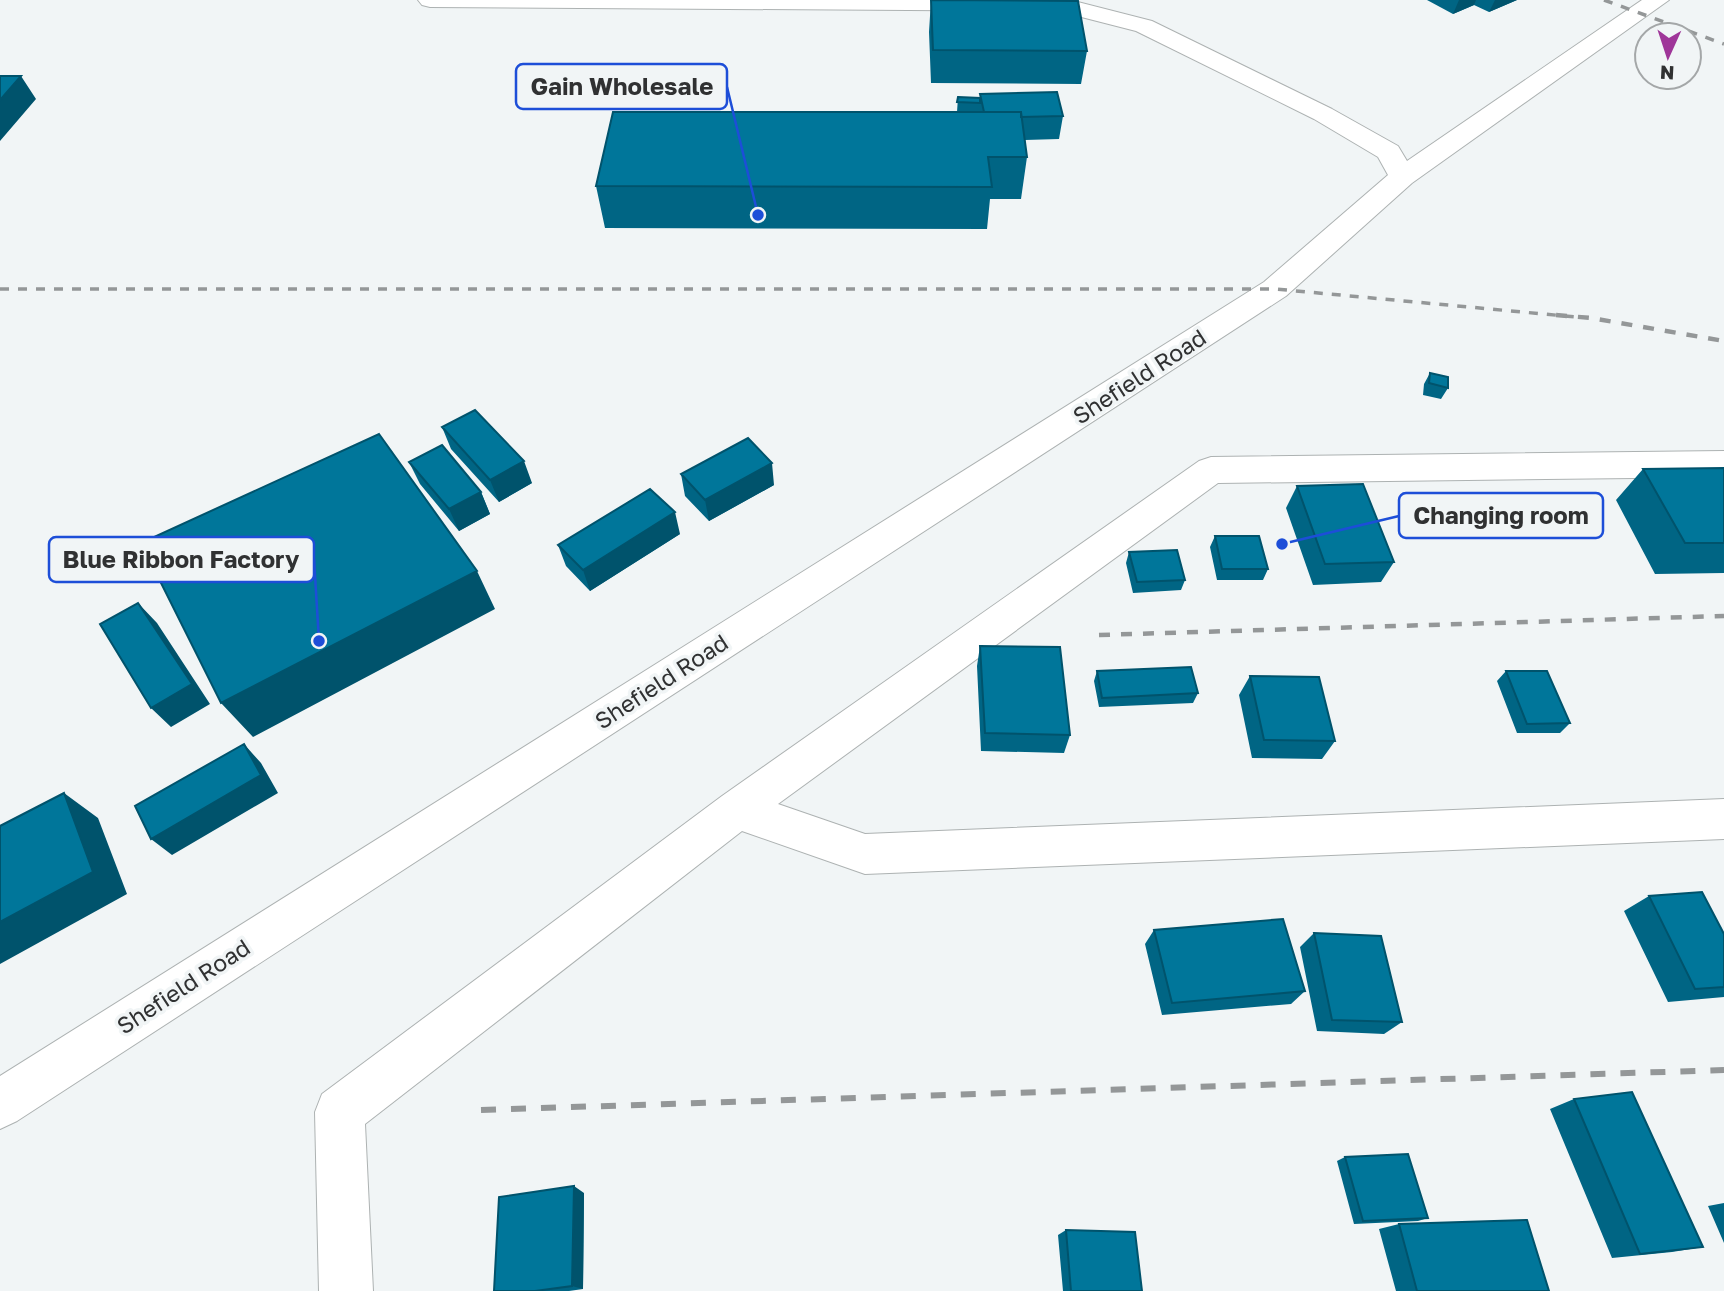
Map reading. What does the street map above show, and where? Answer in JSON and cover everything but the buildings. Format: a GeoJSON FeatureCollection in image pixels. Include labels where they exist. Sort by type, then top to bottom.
{"type":"FeatureCollection","features":[{"type":"Feature","properties":{"kind":"street"},"geometry":{"type":"LineString","coordinates":[[430,0],[1058,2],[1144,26],[1324,114],[1389,152],[1402,177]]}},
{"type":"Feature","properties":{"kind":"street","name":"Shefield Road"},"geometry":{"type":"LineString","coordinates":[[0,1104],[1275,289],[1402,177],[1657,0]]}},
{"type":"Feature","properties":{"kind":"street"},"geometry":{"type":"LineString","coordinates":[[346,1291],[340,1112],[737,810],[1211,470],[1724,464]]}},
{"type":"Feature","properties":{"kind":"street"},"geometry":{"type":"LineString","coordinates":[[737,810],[865,854],[1724,819]]}},
{"type":"Feature","properties":{"kind":"railway"},"geometry":{"type":"LineString","coordinates":[[1604,0],[1724,44]]}},
{"type":"Feature","properties":{"kind":"railway"},"geometry":{"type":"LineString","coordinates":[[0,289],[1275,289],[1576,317]]}},
{"type":"Feature","properties":{"kind":"railway"},"geometry":{"type":"LineString","coordinates":[[1556,315],[1591,318],[1724,341]]}},
{"type":"Feature","properties":{"kind":"railway"},"geometry":{"type":"LineString","coordinates":[[1099,635],[1724,616]]}},
{"type":"Feature","properties":{"kind":"railway"},"geometry":{"type":"LineString","coordinates":[[481,1110],[1724,1070]]}},
{"type":"Feature","properties":{"kind":"place","name":"Gain Wholesale"},"geometry":{"type":"Point","coordinates":[758,215]}},
{"type":"Feature","properties":{"kind":"place","name":"Changing room"},"geometry":{"type":"Point","coordinates":[1282,544]}},
{"type":"Feature","properties":{"kind":"place","name":"Blue Ribbon Factory"},"geometry":{"type":"Point","coordinates":[319,641]}}]}
